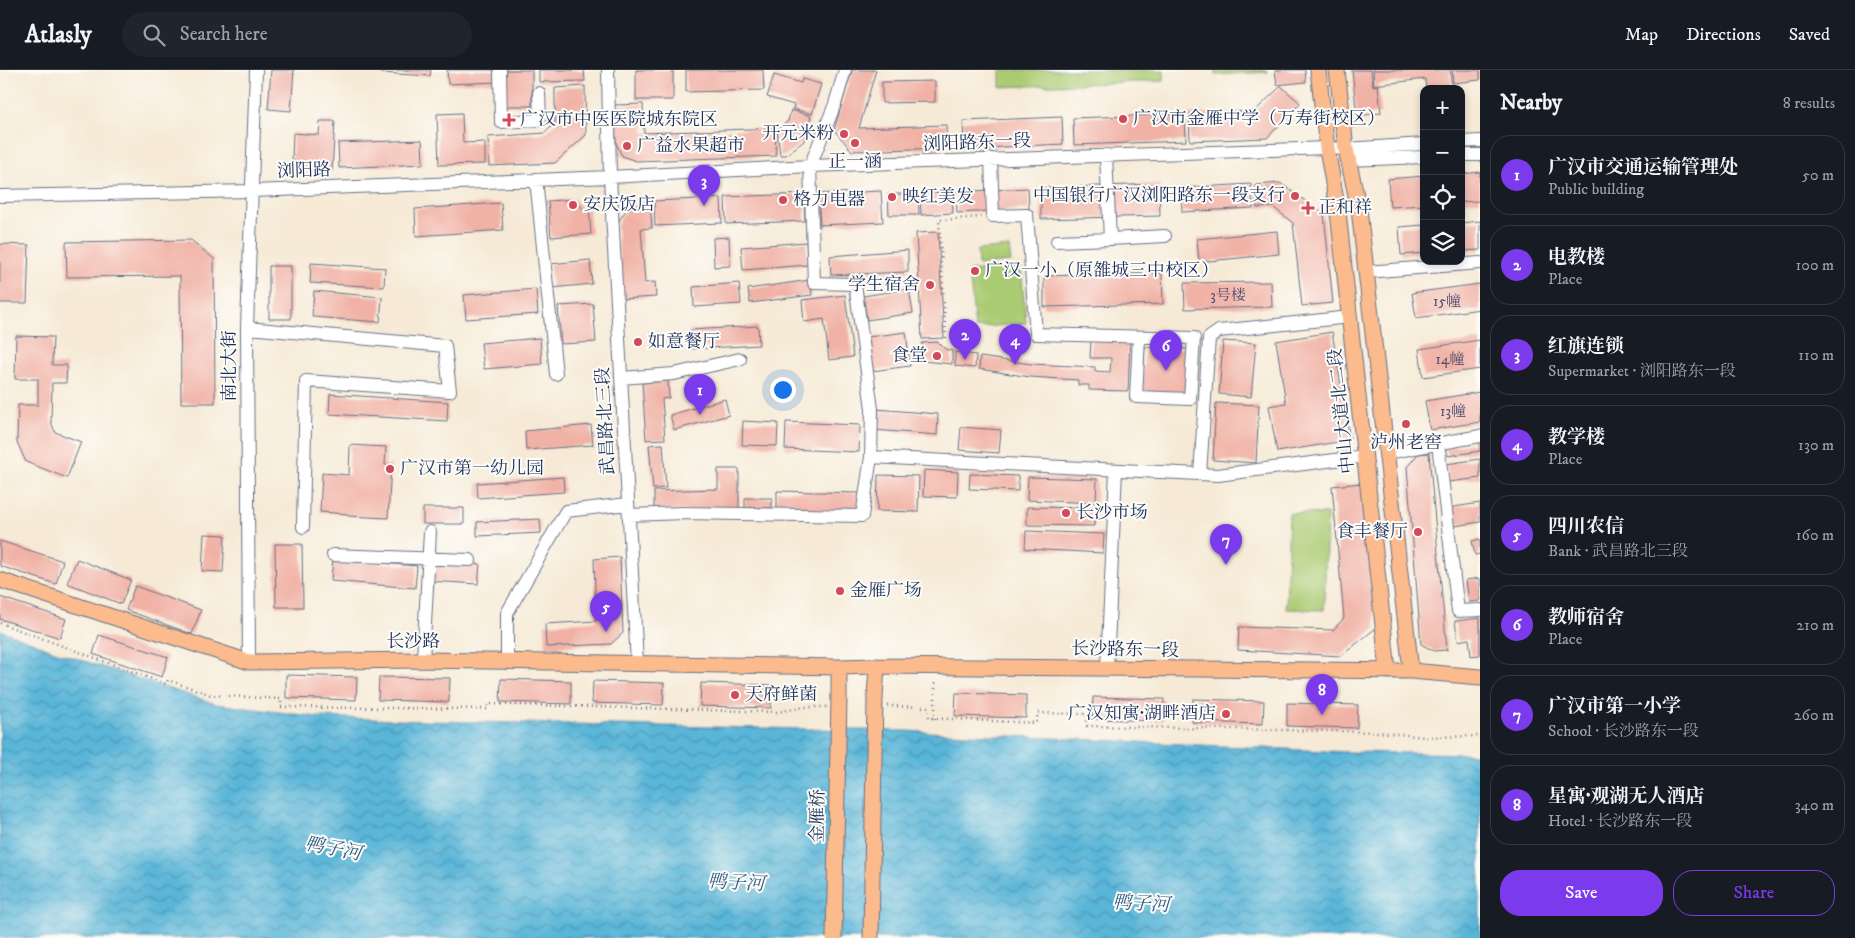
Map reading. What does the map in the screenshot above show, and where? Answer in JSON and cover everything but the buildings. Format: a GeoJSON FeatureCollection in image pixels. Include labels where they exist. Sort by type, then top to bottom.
{"type":"FeatureCollection","features":[{"type":"Feature","properties":{"kind":"main road","name":"中山大道北二段"},"geometry":{"type":"LineString","coordinates":[[1318,70],[1327,148],[1338,212],[1388,671]]}},
{"type":"Feature","properties":{"kind":"main road"},"geometry":{"type":"LineString","coordinates":[[1337,70],[1347,154],[1359,209],[1411,672]]}},
{"type":"Feature","properties":{"kind":"main road","name":"长沙路"},"geometry":{"type":"LineString","coordinates":[[0,580],[248,662],[423,660],[839,667]]}},
{"type":"Feature","properties":{"kind":"main road"},"geometry":{"type":"LineString","coordinates":[[872,938],[878,702],[877,666]]}},
{"type":"Feature","properties":{"kind":"main road","name":"长沙路东一段"},"geometry":{"type":"LineString","coordinates":[[839,667],[936,666],[1388,671],[1480,677]]}},
{"type":"Feature","properties":{"kind":"main road","name":"金雁桥"},"geometry":{"type":"LineString","coordinates":[[834,938],[836,701],[839,667]]}},
{"type":"Feature","properties":{"kind":"street","name":"南北大街"},"geometry":{"type":"LineString","coordinates":[[248,662],[247,328],[256,70]]}},
{"type":"Feature","properties":{"kind":"street"},"geometry":{"type":"LineString","coordinates":[[500,70],[501,122],[540,120],[540,93]]}},
{"type":"Feature","properties":{"kind":"street","name":"武昌路北三段"},"geometry":{"type":"LineString","coordinates":[[608,70],[610,177],[637,663]]}},
{"type":"Feature","properties":{"kind":"street"},"geometry":{"type":"LineString","coordinates":[[507,661],[507,613],[566,511],[629,509],[684,513],[862,516],[871,457],[872,409],[855,284],[814,283],[810,166],[835,104],[845,70]]}},
{"type":"Feature","properties":{"kind":"street"},"geometry":{"type":"LineString","coordinates":[[1465,142],[1480,141]]}},
{"type":"Feature","properties":{"kind":"street"},"geometry":{"type":"LineString","coordinates":[[1347,154],[1420,145]]}},
{"type":"Feature","properties":{"kind":"street","name":"浏阳路东一段"},"geometry":{"type":"LineString","coordinates":[[610,177],[810,166],[1327,148],[1347,154]]}},
{"type":"Feature","properties":{"kind":"street"},"geometry":{"type":"LineString","coordinates":[[1347,154],[1420,157]]}},
{"type":"Feature","properties":{"kind":"street"},"geometry":{"type":"LineString","coordinates":[[1465,155],[1480,154]]}},
{"type":"Feature","properties":{"kind":"street"},"geometry":{"type":"LineString","coordinates":[[1106,155],[1110,239]]}},
{"type":"Feature","properties":{"kind":"street"},"geometry":{"type":"LineString","coordinates":[[991,159],[993,216],[1027,215],[1036,334],[1194,338],[1190,399],[1136,397],[1139,337]]}},
{"type":"Feature","properties":{"kind":"street","name":"浏阳路"},"geometry":{"type":"LineString","coordinates":[[0,196],[252,191],[610,177]]}},
{"type":"Feature","properties":{"kind":"street"},"geometry":{"type":"LineString","coordinates":[[536,180],[556,374]]}},
{"type":"Feature","properties":{"kind":"street"},"geometry":{"type":"LineString","coordinates":[[1057,241],[1165,236]]}},
{"type":"Feature","properties":{"kind":"street"},"geometry":{"type":"LineString","coordinates":[[1366,272],[1480,263]]}},
{"type":"Feature","properties":{"kind":"street"},"geometry":{"type":"LineString","coordinates":[[1200,474],[1209,338],[1219,331],[1350,317]]}},
{"type":"Feature","properties":{"kind":"street"},"geometry":{"type":"LineString","coordinates":[[247,328],[445,346],[450,391],[306,381],[303,527]]}},
{"type":"Feature","properties":{"kind":"street"},"geometry":{"type":"LineString","coordinates":[[621,378],[674,374],[740,360]]}},
{"type":"Feature","properties":{"kind":"street"},"geometry":{"type":"LineString","coordinates":[[1386,453],[1480,436]]}},
{"type":"Feature","properties":{"kind":"street"},"geometry":{"type":"LineString","coordinates":[[1438,444],[1458,611],[1480,610]]}},
{"type":"Feature","properties":{"kind":"street"},"geometry":{"type":"LineString","coordinates":[[871,457],[1218,475],[1366,456]]}},
{"type":"Feature","properties":{"kind":"street"},"geometry":{"type":"LineString","coordinates":[[1107,668],[1116,470]]}},
{"type":"Feature","properties":{"kind":"street"},"geometry":{"type":"LineString","coordinates":[[423,660],[430,532]]}},
{"type":"Feature","properties":{"kind":"street"},"geometry":{"type":"LineString","coordinates":[[333,555],[470,560]]}},
{"type":"Feature","properties":{"kind":"path"},"geometry":{"type":"LineString","coordinates":[[946,338],[939,220],[993,216]]}},
{"type":"Feature","properties":{"kind":"path"},"geometry":{"type":"LineString","coordinates":[[0,623],[166,684],[168,680],[211,695],[281,699],[282,707],[488,709],[488,704],[778,712],[836,701]]}},
{"type":"Feature","properties":{"kind":"path"},"geometry":{"type":"LineString","coordinates":[[935,719],[936,666]]}},
{"type":"Feature","properties":{"kind":"path"},"geometry":{"type":"LineString","coordinates":[[878,702],[928,707],[929,718],[935,719],[1036,722],[1038,714],[1088,714],[1087,726],[1379,732],[1424,737],[1480,736]]}},
{"type":"Feature","properties":{"kind":"green space"},"geometry":{"type":"Polygon","coordinates":[[[1000,70],[1164,70],[1164,81],[1000,87],[1000,70]]]}},
{"type":"Feature","properties":{"kind":"green space"},"geometry":{"type":"Polygon","coordinates":[[[1215,70],[1267,70],[1267,72],[1215,75],[1215,70]]]}},
{"type":"Feature","properties":{"kind":"green space"},"geometry":{"type":"Polygon","coordinates":[[[1009,247],[1011,262],[978,265],[977,250],[1009,247]]]}},
{"type":"Feature","properties":{"kind":"green space"},"geometry":{"type":"Polygon","coordinates":[[[1021,267],[1026,323],[975,328],[969,271],[1021,267]]]}},
{"type":"Feature","properties":{"kind":"green space"},"geometry":{"type":"Polygon","coordinates":[[[1289,513],[1327,514],[1324,610],[1286,609],[1289,513]]]}},
{"type":"Feature","properties":{"kind":"water","name":"鸭子河"},"geometry":{"type":"Polygon","coordinates":[[[0,630],[63,654],[216,704],[318,717],[906,731],[1349,752],[1480,754],[1480,938],[0,938],[0,630]]]}},
{"type":"Feature","properties":{"kind":"place","name":"广汉市金雁中学（万寿街校区）"},"geometry":{"type":"Point","coordinates":[1123,119]}},
{"type":"Feature","properties":{"kind":"place","name":"广汉市中医医院城东院区"},"geometry":{"type":"Point","coordinates":[509,120]}},
{"type":"Feature","properties":{"kind":"place","name":"开元米粉"},"geometry":{"type":"Point","coordinates":[844,134]}},
{"type":"Feature","properties":{"kind":"place","name":"正一涵"},"geometry":{"type":"Point","coordinates":[855,143]}},
{"type":"Feature","properties":{"kind":"place","name":"广益水果超市"},"geometry":{"type":"Point","coordinates":[627,146]}},
{"type":"Feature","properties":{"kind":"place","name":"中国银行广汉浏阳路东一段支行"},"geometry":{"type":"Point","coordinates":[1295,196]}},
{"type":"Feature","properties":{"kind":"place","name":"映红美发"},"geometry":{"type":"Point","coordinates":[892,197]}},
{"type":"Feature","properties":{"kind":"place","name":"格力电器"},"geometry":{"type":"Point","coordinates":[783,200]}},
{"type":"Feature","properties":{"kind":"place","name":"安庆饭店"},"geometry":{"type":"Point","coordinates":[573,205]}},
{"type":"Feature","properties":{"kind":"place","name":"红旗连锁"},"geometry":{"type":"Point","coordinates":[704,206]}},
{"type":"Feature","properties":{"kind":"place","name":"正和祥"},"geometry":{"type":"Point","coordinates":[1308,208]}},
{"type":"Feature","properties":{"kind":"place","name":"广汉一小（原雒城三中校区）"},"geometry":{"type":"Point","coordinates":[975,271]}},
{"type":"Feature","properties":{"kind":"place","name":"学生宿舍"},"geometry":{"type":"Point","coordinates":[930,285]}},
{"type":"Feature","properties":{"kind":"place","name":"如意餐厅"},"geometry":{"type":"Point","coordinates":[638,342]}},
{"type":"Feature","properties":{"kind":"place","name":"食堂"},"geometry":{"type":"Point","coordinates":[937,356]}},
{"type":"Feature","properties":{"kind":"place","name":"电教楼"},"geometry":{"type":"Point","coordinates":[965,360]}},
{"type":"Feature","properties":{"kind":"place","name":"教学楼"},"geometry":{"type":"Point","coordinates":[1015,365]}},
{"type":"Feature","properties":{"kind":"place","name":"教师宿舍"},"geometry":{"type":"Point","coordinates":[1166,371]}},
{"type":"Feature","properties":{"kind":"place","name":"广汉市交通运输管理处"},"geometry":{"type":"Point","coordinates":[700,415]}},
{"type":"Feature","properties":{"kind":"place","name":"泸州老窖"},"geometry":{"type":"Point","coordinates":[1406,424]}},
{"type":"Feature","properties":{"kind":"place","name":"广汉市第一幼儿园"},"geometry":{"type":"Point","coordinates":[390,469]}},
{"type":"Feature","properties":{"kind":"place","name":"长沙市场"},"geometry":{"type":"Point","coordinates":[1066,513]}},
{"type":"Feature","properties":{"kind":"place","name":"食丰餐厅"},"geometry":{"type":"Point","coordinates":[1418,532]}},
{"type":"Feature","properties":{"kind":"place","name":"广汉市第一小学"},"geometry":{"type":"Point","coordinates":[1226,565]}},
{"type":"Feature","properties":{"kind":"place","name":"金雁广场"},"geometry":{"type":"Point","coordinates":[840,591]}},
{"type":"Feature","properties":{"kind":"place","name":"四川农信"},"geometry":{"type":"Point","coordinates":[606,632]}},
{"type":"Feature","properties":{"kind":"place","name":"天府鲜菌"},"geometry":{"type":"Point","coordinates":[735,695]}},
{"type":"Feature","properties":{"kind":"place","name":"广汉知寓·湖畔酒店"},"geometry":{"type":"Point","coordinates":[1226,714]}},
{"type":"Feature","properties":{"kind":"place","name":"星寓·观湖无人酒店"},"geometry":{"type":"Point","coordinates":[1322,715]}}]}
